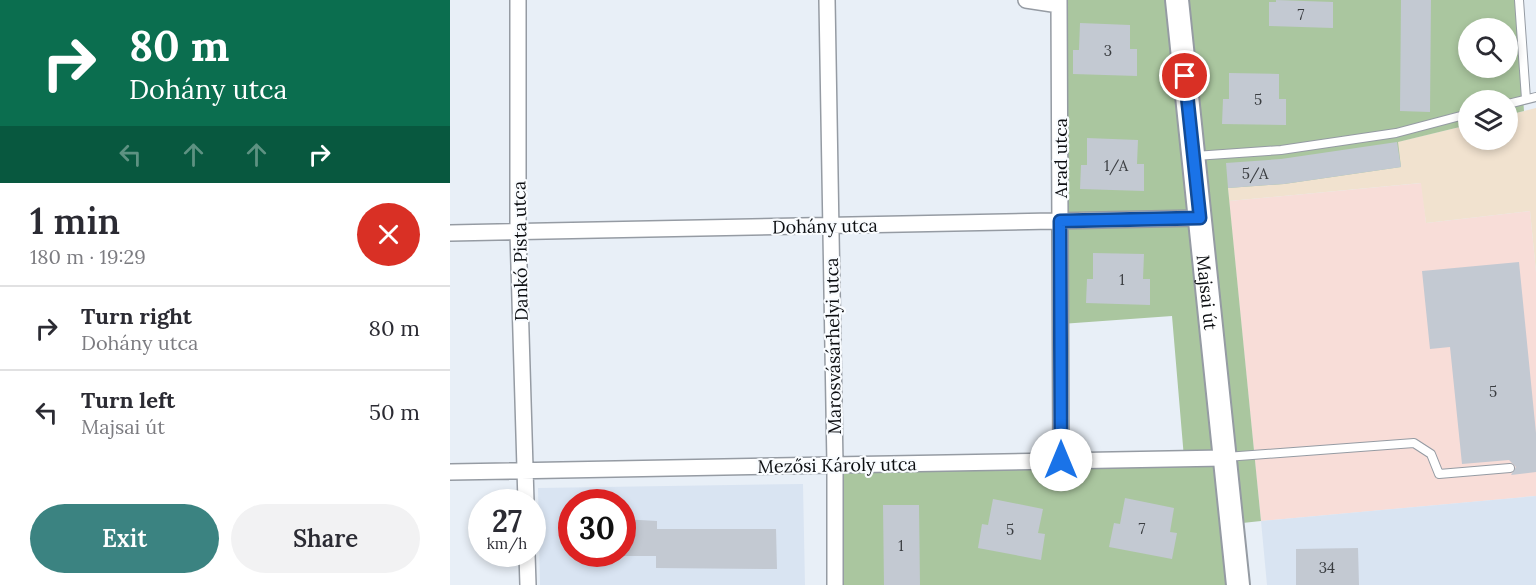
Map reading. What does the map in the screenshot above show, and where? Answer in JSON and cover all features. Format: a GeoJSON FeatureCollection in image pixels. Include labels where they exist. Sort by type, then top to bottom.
{"type":"FeatureCollection","features":[{"type":"Feature","properties":{"kind":"main road","name":"Majsai út"},"geometry":{"type":"LineString","coordinates":[[1177,0],[1238,585]]}},
{"type":"Feature","properties":{"kind":"street","name":"Dankó Pista utca"},"geometry":{"type":"LineString","coordinates":[[519,0],[518,232],[526,489]]}},
{"type":"Feature","properties":{"kind":"street","name":"Marosvásárhelyi utca"},"geometry":{"type":"LineString","coordinates":[[827,0],[836,465],[835,585]]}},
{"type":"Feature","properties":{"kind":"street"},"geometry":{"type":"LineString","coordinates":[[1026,0],[1059,3]]}},
{"type":"Feature","properties":{"kind":"street","name":"Arad utca"},"geometry":{"type":"LineString","coordinates":[[1059,3],[1061,460]]}},
{"type":"Feature","properties":{"kind":"street","name":"Dohány utca"},"geometry":{"type":"LineString","coordinates":[[450,233],[1200,218]]}},
{"type":"Feature","properties":{"kind":"street","name":"Mezősi Károly utca"},"geometry":{"type":"LineString","coordinates":[[450,472],[1224,458]]}},
{"type":"Feature","properties":{"kind":"street"},"geometry":{"type":"LineString","coordinates":[[527,567],[528,585]]}},
{"type":"Feature","properties":{"kind":"lane"},"geometry":{"type":"LineString","coordinates":[[1519,0],[1526,99]]}},
{"type":"Feature","properties":{"kind":"lane"},"geometry":{"type":"LineString","coordinates":[[1518,101],[1536,96]]}},
{"type":"Feature","properties":{"kind":"lane"},"geometry":{"type":"LineString","coordinates":[[1193,156],[1281,150],[1396,133],[1458,117]]}},
{"type":"Feature","properties":{"kind":"lane"},"geometry":{"type":"LineString","coordinates":[[1224,458],[1414,443],[1431,454],[1439,474],[1510,468]]}},
{"type":"Feature","properties":{"kind":"shaded area"},"geometry":{"type":"Polygon","coordinates":[[[1536,108],[1536,272],[1530,211],[1426,223],[1421,183],[1229,201],[1228,188],[1401,167],[1397,142],[1458,127],[1458,150],[1518,150],[1518,112],[1536,108]]]}},
{"type":"Feature","properties":{"kind":"shaded area"},"geometry":{"type":"Polygon","coordinates":[[[1422,183],[1426,223],[1530,211],[1536,272],[1536,496],[1261,521],[1229,201],[1422,183]]]}},
{"type":"Feature","properties":{"kind":"shaded area"},"geometry":{"type":"Polygon","coordinates":[[[803,484],[805,585],[540,585],[540,567],[546,567],[546,489],[538,489],[803,484]]]}},
{"type":"Feature","properties":{"kind":"shaded area"},"geometry":{"type":"Polygon","coordinates":[[[1536,496],[1536,585],[1267,585],[1261,521],[1536,496]]]}},
{"type":"Feature","properties":{"kind":"green space"},"geometry":{"type":"Polygon","coordinates":[[[1059,0],[1516,0],[1517,18],[1458,18],[1458,78],[1518,78],[1518,28],[1524,111],[1518,112],[1518,90],[1458,90],[1458,127],[1398,142],[1401,167],[1284,184],[1228,188],[1261,521],[1233,524],[1237,585],[835,585],[836,465],[1184,458],[1172,316],[1061,324],[1059,0]]]}},
{"type":"Feature","properties":{"kind":"building"},"geometry":{"type":"Polygon","coordinates":[[[1276,0],[1333,2],[1333,28],[1269,26],[1269,2],[1276,2],[1276,0]]]}},
{"type":"Feature","properties":{"kind":"building"},"geometry":{"type":"Polygon","coordinates":[[[1401,0],[1431,0],[1430,112],[1400,111],[1401,0]]]}},
{"type":"Feature","properties":{"kind":"building"},"geometry":{"type":"Polygon","coordinates":[[[1080,23],[1130,25],[1130,49],[1137,49],[1137,76],[1073,74],[1073,50],[1079,50],[1080,23]]]}},
{"type":"Feature","properties":{"kind":"building"},"geometry":{"type":"Polygon","coordinates":[[[1229,73],[1279,74],[1279,99],[1286,99],[1286,125],[1222,124],[1223,99],[1229,99],[1229,73]]]}},
{"type":"Feature","properties":{"kind":"building"},"geometry":{"type":"Polygon","coordinates":[[[1087,138],[1138,140],[1137,164],[1144,164],[1144,191],[1080,189],[1081,165],[1087,165],[1087,138]]]}},
{"type":"Feature","properties":{"kind":"building"},"geometry":{"type":"Polygon","coordinates":[[[1397,142],[1401,167],[1284,184],[1228,188],[1226,163],[1281,159],[1397,142]]]}},
{"type":"Feature","properties":{"kind":"building"},"geometry":{"type":"Polygon","coordinates":[[[1093,253],[1144,254],[1143,279],[1150,279],[1150,305],[1086,303],[1087,279],[1093,279],[1093,253]]]}},
{"type":"Feature","properties":{"kind":"building"},"geometry":{"type":"Polygon","coordinates":[[[1519,262],[1536,433],[1536,472],[1511,475],[1516,467],[1509,460],[1462,464],[1450,347],[1430,349],[1422,271],[1519,262]]]}},
{"type":"Feature","properties":{"kind":"building"},"geometry":{"type":"Polygon","coordinates":[[[1125,498],[1174,508],[1170,532],[1177,533],[1172,559],[1109,547],[1114,523],[1120,524],[1125,498]]]}},
{"type":"Feature","properties":{"kind":"building"},"geometry":{"type":"Polygon","coordinates":[[[993,499],[1043,509],[1038,533],[1045,534],[1041,560],[978,548],[982,524],[988,525],[993,499]]]}},
{"type":"Feature","properties":{"kind":"building"},"geometry":{"type":"Polygon","coordinates":[[[883,505],[919,505],[920,585],[884,585],[883,505]]]}},
{"type":"Feature","properties":{"kind":"building"},"geometry":{"type":"Polygon","coordinates":[[[636,520],[657,521],[657,529],[776,529],[777,569],[656,568],[656,556],[636,556],[636,520]]]}},
{"type":"Feature","properties":{"kind":"building"},"geometry":{"type":"Polygon","coordinates":[[[1358,548],[1359,585],[1296,585],[1296,549],[1358,548]]]}},
{"type":"Feature","properties":{"kind":"route"},"geometry":{"type":"LineString","coordinates":[[1061,460],[1060,221],[1200,218],[1185,76]]}}]}
